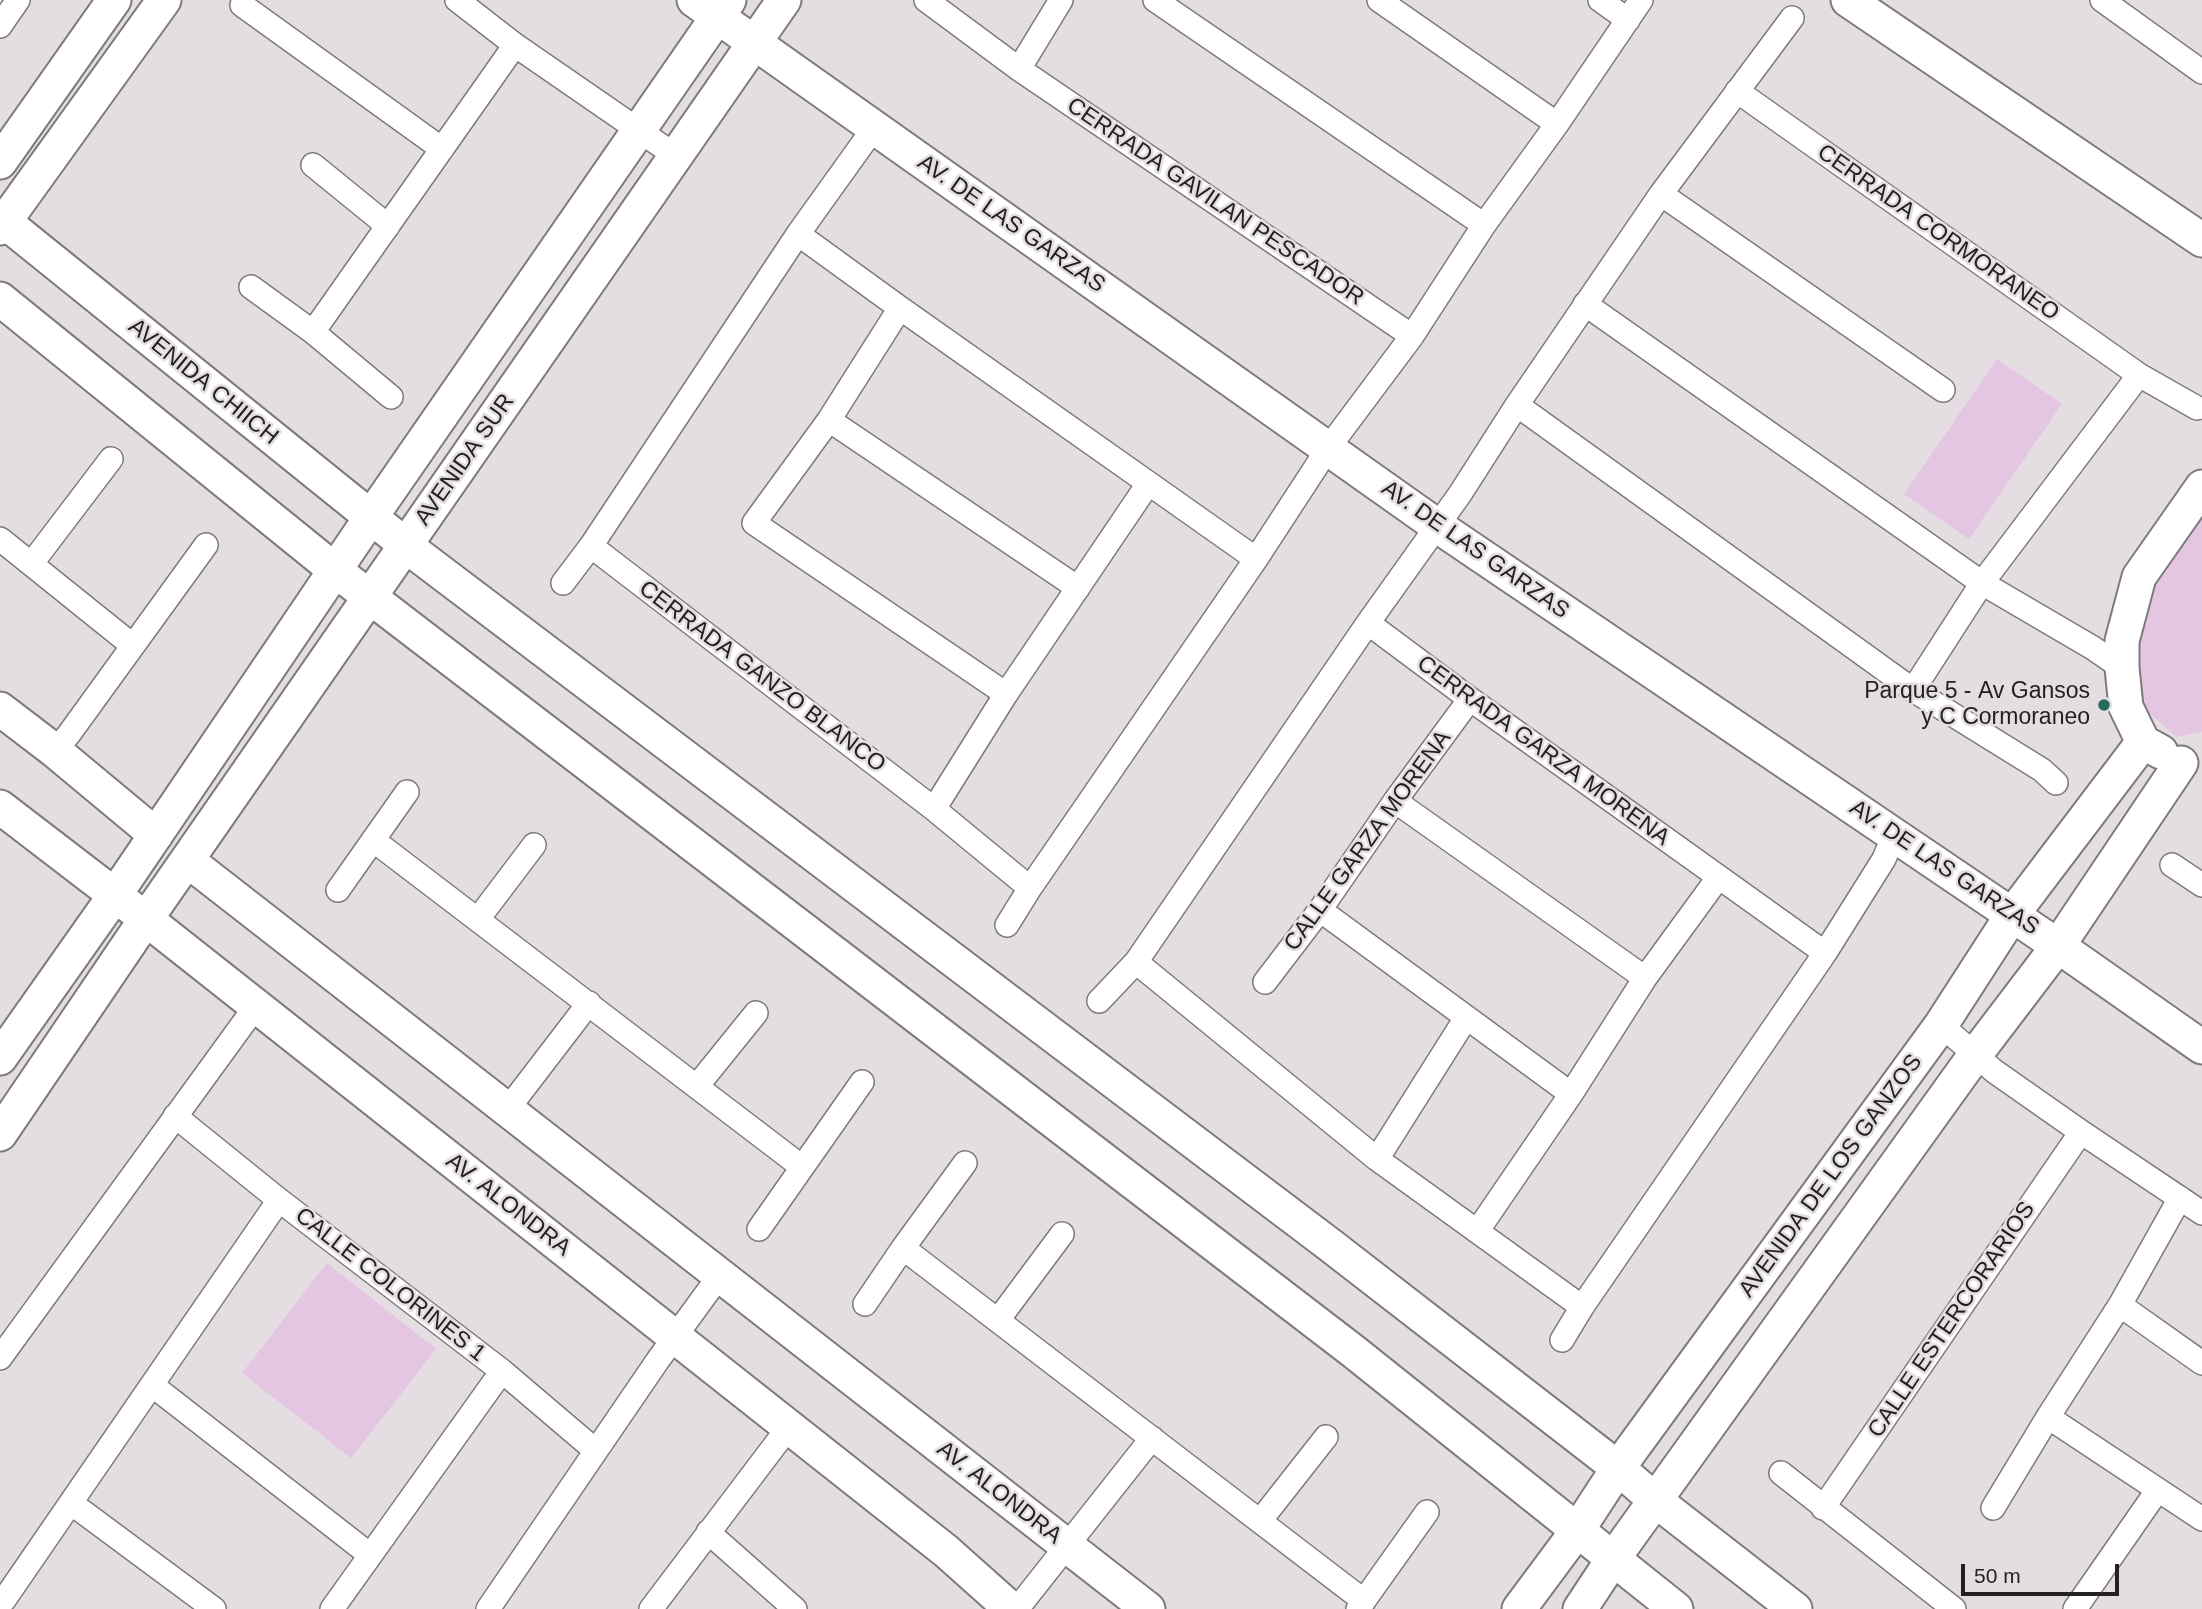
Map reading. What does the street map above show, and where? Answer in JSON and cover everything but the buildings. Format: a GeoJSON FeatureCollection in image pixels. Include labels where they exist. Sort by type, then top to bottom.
{"type":"FeatureCollection","features":[{"type":"Feature","properties":{"kind":"main road"},"geometry":{"type":"LineString","coordinates":[[0,162],[114,0]]}},
{"type":"Feature","properties":{"kind":"main road"},"geometry":{"type":"LineString","coordinates":[[1,223],[164,0]]}},
{"type":"Feature","properties":{"kind":"main road","name":"AVENIDA SUR"},"geometry":{"type":"LineString","coordinates":[[0,1133],[784,0]]}},
{"type":"Feature","properties":{"kind":"main road"},"geometry":{"type":"LineString","coordinates":[[1848,0],[2202,240]]}},
{"type":"Feature","properties":{"kind":"main road","name":"AVENIDA SUR"},"geometry":{"type":"LineString","coordinates":[[0,1058],[336,571],[713,5]]}},
{"type":"Feature","properties":{"kind":"main road","name":"AV. DE LAS GARZAS"},"geometry":{"type":"LineString","coordinates":[[713,5],[865,141],[1337,436],[1430,534],[1889,847],[2012,915],[2202,1047]]}},
{"type":"Feature","properties":{"kind":"main road","name":"AVENIDA CHIICH"},"geometry":{"type":"LineString","coordinates":[[1,223],[407,545],[1296,1219],[1618,1468],[1794,1609]]}},
{"type":"Feature","properties":{"kind":"main road"},"geometry":{"type":"LineString","coordinates":[[0,299],[370,598],[1342,1343],[1676,1609]]}},
{"type":"Feature","properties":{"kind":"main road"},"geometry":{"type":"LineString","coordinates":[[2192,761],[2143,742],[2126,707],[2122,641],[2139,577],[2202,487]]}},
{"type":"Feature","properties":{"kind":"main road"},"geometry":{"type":"LineString","coordinates":[[0,709],[62,743],[156,835]]}},
{"type":"Feature","properties":{"kind":"main road","name":"AVENIDA DE LOS GANZOS"},"geometry":{"type":"LineString","coordinates":[[1519,1609],[1577,1531],[1618,1468],[1941,1024],[2012,915],[2143,742]]}},
{"type":"Feature","properties":{"kind":"main road","name":"AVENIDA DE LOS GANZOS"},"geometry":{"type":"LineString","coordinates":[[1580,1609],[1655,1500],[1975,1055],[2192,761]]}},
{"type":"Feature","properties":{"kind":"main road","name":"AV. ALONDRA"},"geometry":{"type":"LineString","coordinates":[[0,807],[146,919],[248,1016],[666,1348],[782,1436],[946,1550],[1011,1609]]}},
{"type":"Feature","properties":{"kind":"main road","name":"AV. ALONDRA"},"geometry":{"type":"LineString","coordinates":[[187,860],[719,1275],[1072,1538],[1148,1609]]}},
{"type":"Feature","properties":{"kind":"street"},"geometry":{"type":"LineString","coordinates":[[0,26],[18,0]]}},
{"type":"Feature","properties":{"kind":"street"},"geometry":{"type":"LineString","coordinates":[[457,0],[515,45],[676,156]]}},
{"type":"Feature","properties":{"kind":"street","name":"CERRADA GAVILAN PESCADOR"},"geometry":{"type":"LineString","coordinates":[[926,0],[1019,69],[1412,336]]}},
{"type":"Feature","properties":{"kind":"street"},"geometry":{"type":"LineString","coordinates":[[1019,69],[1061,0]]}},
{"type":"Feature","properties":{"kind":"street"},"geometry":{"type":"LineString","coordinates":[[1155,0],[1484,225]]}},
{"type":"Feature","properties":{"kind":"street"},"geometry":{"type":"LineString","coordinates":[[1379,0],[1557,124]]}},
{"type":"Feature","properties":{"kind":"street"},"geometry":{"type":"LineString","coordinates":[[1600,0],[1628,20]]}},
{"type":"Feature","properties":{"kind":"street"},"geometry":{"type":"LineString","coordinates":[[1007,925],[1337,436],[1412,336],[1484,225],[1641,0]]}},
{"type":"Feature","properties":{"kind":"street"},"geometry":{"type":"LineString","coordinates":[[2102,0],[2202,72]]}},
{"type":"Feature","properties":{"kind":"street"},"geometry":{"type":"LineString","coordinates":[[242,5],[442,149]]}},
{"type":"Feature","properties":{"kind":"street"},"geometry":{"type":"LineString","coordinates":[[1098,1001],[1136,962],[1368,623],[1460,494],[1517,405],[1661,194],[1792,18]]}},
{"type":"Feature","properties":{"kind":"street"},"geometry":{"type":"LineString","coordinates":[[313,332],[515,45]]}},
{"type":"Feature","properties":{"kind":"street","name":"CERRADA CORMORANEO"},"geometry":{"type":"LineString","coordinates":[[1737,91],[2139,376],[2197,408]]}},
{"type":"Feature","properties":{"kind":"street"},"geometry":{"type":"LineString","coordinates":[[563,583],[591,546],[799,234],[865,141]]}},
{"type":"Feature","properties":{"kind":"street"},"geometry":{"type":"LineString","coordinates":[[313,165],[388,226]]}},
{"type":"Feature","properties":{"kind":"street"},"geometry":{"type":"LineString","coordinates":[[1661,194],[1943,390]]}},
{"type":"Feature","properties":{"kind":"street"},"geometry":{"type":"LineString","coordinates":[[799,234],[1256,559]]}},
{"type":"Feature","properties":{"kind":"street"},"geometry":{"type":"LineString","coordinates":[[251,287],[313,332],[391,397]]}},
{"type":"Feature","properties":{"kind":"street"},"geometry":{"type":"LineString","coordinates":[[1585,304],[1982,583],[2122,668]]}},
{"type":"Feature","properties":{"kind":"street"},"geometry":{"type":"LineString","coordinates":[[900,308],[828,420],[754,523],[1006,694]]}},
{"type":"Feature","properties":{"kind":"street"},"geometry":{"type":"LineString","coordinates":[[1913,690],[1982,583],[2139,376]]}},
{"type":"Feature","properties":{"kind":"street"},"geometry":{"type":"LineString","coordinates":[[1517,405],[1913,690],[2042,770],[2056,783]]}},
{"type":"Feature","properties":{"kind":"street"},"geometry":{"type":"LineString","coordinates":[[828,420],[1078,588]]}},
{"type":"Feature","properties":{"kind":"street"},"geometry":{"type":"LineString","coordinates":[[32,563],[111,459]]}},
{"type":"Feature","properties":{"kind":"street"},"geometry":{"type":"LineString","coordinates":[[933,809],[1006,694],[1148,484]]}},
{"type":"Feature","properties":{"kind":"street"},"geometry":{"type":"LineString","coordinates":[[0,539],[132,645]]}},
{"type":"Feature","properties":{"kind":"street"},"geometry":{"type":"LineString","coordinates":[[62,743],[206,545]]}},
{"type":"Feature","properties":{"kind":"street","name":"CERRADA GANZO BLANCO"},"geometry":{"type":"LineString","coordinates":[[591,546],[933,809],[1030,888]]}},
{"type":"Feature","properties":{"kind":"street","name":"CERRADA GARZA MORENA"},"geometry":{"type":"LineString","coordinates":[[1368,623],[1825,953]]}},
{"type":"Feature","properties":{"kind":"street","name":"CALLE GARZA MORENA"},"geometry":{"type":"LineString","coordinates":[[1265,982],[1320,910],[1470,699]]}},
{"type":"Feature","properties":{"kind":"street"},"geometry":{"type":"LineString","coordinates":[[338,890],[407,792]]}},
{"type":"Feature","properties":{"kind":"street"},"geometry":{"type":"LineString","coordinates":[[1395,801],[1645,978]]}},
{"type":"Feature","properties":{"kind":"street"},"geometry":{"type":"LineString","coordinates":[[156,835],[187,860]]}},
{"type":"Feature","properties":{"kind":"street"},"geometry":{"type":"LineString","coordinates":[[373,840],[802,1167]]}},
{"type":"Feature","properties":{"kind":"street"},"geometry":{"type":"LineString","coordinates":[[478,919],[534,845]]}},
{"type":"Feature","properties":{"kind":"street"},"geometry":{"type":"LineString","coordinates":[[1562,1340],[1825,953],[1889,847]]}},
{"type":"Feature","properties":{"kind":"street"},"geometry":{"type":"LineString","coordinates":[[2172,864],[2202,885]]}},
{"type":"Feature","properties":{"kind":"street"},"geometry":{"type":"LineString","coordinates":[[1478,1230],[1571,1094],[1645,978],[1718,878]]}},
{"type":"Feature","properties":{"kind":"street"},"geometry":{"type":"LineString","coordinates":[[1320,910],[1571,1094]]}},
{"type":"Feature","properties":{"kind":"street"},"geometry":{"type":"LineString","coordinates":[[1136,962],[1377,1159],[1582,1307]]}},
{"type":"Feature","properties":{"kind":"street"},"geometry":{"type":"LineString","coordinates":[[508,1110],[589,1003]]}},
{"type":"Feature","properties":{"kind":"street"},"geometry":{"type":"LineString","coordinates":[[697,1086],[756,1013]]}},
{"type":"Feature","properties":{"kind":"street"},"geometry":{"type":"LineString","coordinates":[[0,1358],[248,1016]]}},
{"type":"Feature","properties":{"kind":"street"},"geometry":{"type":"LineString","coordinates":[[1377,1159],[1466,1018]]}},
{"type":"Feature","properties":{"kind":"street"},"geometry":{"type":"LineString","coordinates":[[1941,1024],[1994,1071],[2202,1213]]}},
{"type":"Feature","properties":{"kind":"street"},"geometry":{"type":"LineString","coordinates":[[759,1229],[862,1082]]}},
{"type":"Feature","properties":{"kind":"street","name":"CALLE COLORINES 1"},"geometry":{"type":"LineString","coordinates":[[176,1116],[279,1200],[502,1371],[596,1451]]}},
{"type":"Feature","properties":{"kind":"street","name":"CALLE ESTERCORARIOS"},"geometry":{"type":"LineString","coordinates":[[1823,1508],[2081,1132]]}},
{"type":"Feature","properties":{"kind":"street"},"geometry":{"type":"LineString","coordinates":[[865,1304],[965,1163]]}},
{"type":"Feature","properties":{"kind":"street"},"geometry":{"type":"LineString","coordinates":[[1993,1508],[2120,1305],[2180,1198]]}},
{"type":"Feature","properties":{"kind":"street","name":"CALLE COLORINES 1"},"geometry":{"type":"LineString","coordinates":[[6,1602],[279,1200]]}},
{"type":"Feature","properties":{"kind":"street"},"geometry":{"type":"LineString","coordinates":[[998,1320],[1062,1234]]}},
{"type":"Feature","properties":{"kind":"street"},"geometry":{"type":"LineString","coordinates":[[903,1248],[1260,1521],[1361,1605],[1427,1512]]}},
{"type":"Feature","properties":{"kind":"street"},"geometry":{"type":"LineString","coordinates":[[488,1609],[719,1275]]}},
{"type":"Feature","properties":{"kind":"street"},"geometry":{"type":"LineString","coordinates":[[2120,1305],[2202,1363]]}},
{"type":"Feature","properties":{"kind":"street","name":"CALLE COLORINES 1"},"geometry":{"type":"LineString","coordinates":[[332,1609],[502,1371]]}},
{"type":"Feature","properties":{"kind":"street"},"geometry":{"type":"LineString","coordinates":[[152,1385],[370,1555]]}},
{"type":"Feature","properties":{"kind":"street"},"geometry":{"type":"LineString","coordinates":[[2048,1418],[2202,1519]]}},
{"type":"Feature","properties":{"kind":"street"},"geometry":{"type":"LineString","coordinates":[[651,1609],[782,1436]]}},
{"type":"Feature","properties":{"kind":"street"},"geometry":{"type":"LineString","coordinates":[[1260,1521],[1326,1437]]}},
{"type":"Feature","properties":{"kind":"street"},"geometry":{"type":"LineString","coordinates":[[1017,1609],[1152,1438]]}},
{"type":"Feature","properties":{"kind":"street"},"geometry":{"type":"LineString","coordinates":[[1781,1473],[1954,1609]]}},
{"type":"Feature","properties":{"kind":"street"},"geometry":{"type":"LineString","coordinates":[[2075,1609],[2157,1491]]}},
{"type":"Feature","properties":{"kind":"street"},"geometry":{"type":"LineString","coordinates":[[71,1503],[214,1609]]}},
{"type":"Feature","properties":{"kind":"street"},"geometry":{"type":"LineString","coordinates":[[708,1532],[795,1609]]}},
{"type":"Feature","properties":{"kind":"shaded area"},"geometry":{"type":"Polygon","coordinates":[[[1997,359],[2062,404],[1969,539],[1904,494],[1997,359]]]}},
{"type":"Feature","properties":{"kind":"shaded area"},"geometry":{"type":"Polygon","coordinates":[[[2202,506],[2202,732],[2177,737],[2143,708],[2133,655],[2161,565],[2202,506]]]}},
{"type":"Feature","properties":{"kind":"shaded area"},"geometry":{"type":"Polygon","coordinates":[[[327,1263],[436,1349],[351,1458],[242,1373],[327,1263]]]}},
{"type":"Feature","properties":{"kind":"place","name":"Parque 5 - Av Gansos y C Cormoraneo"},"geometry":{"type":"Point","coordinates":[2104,705]}}]}
